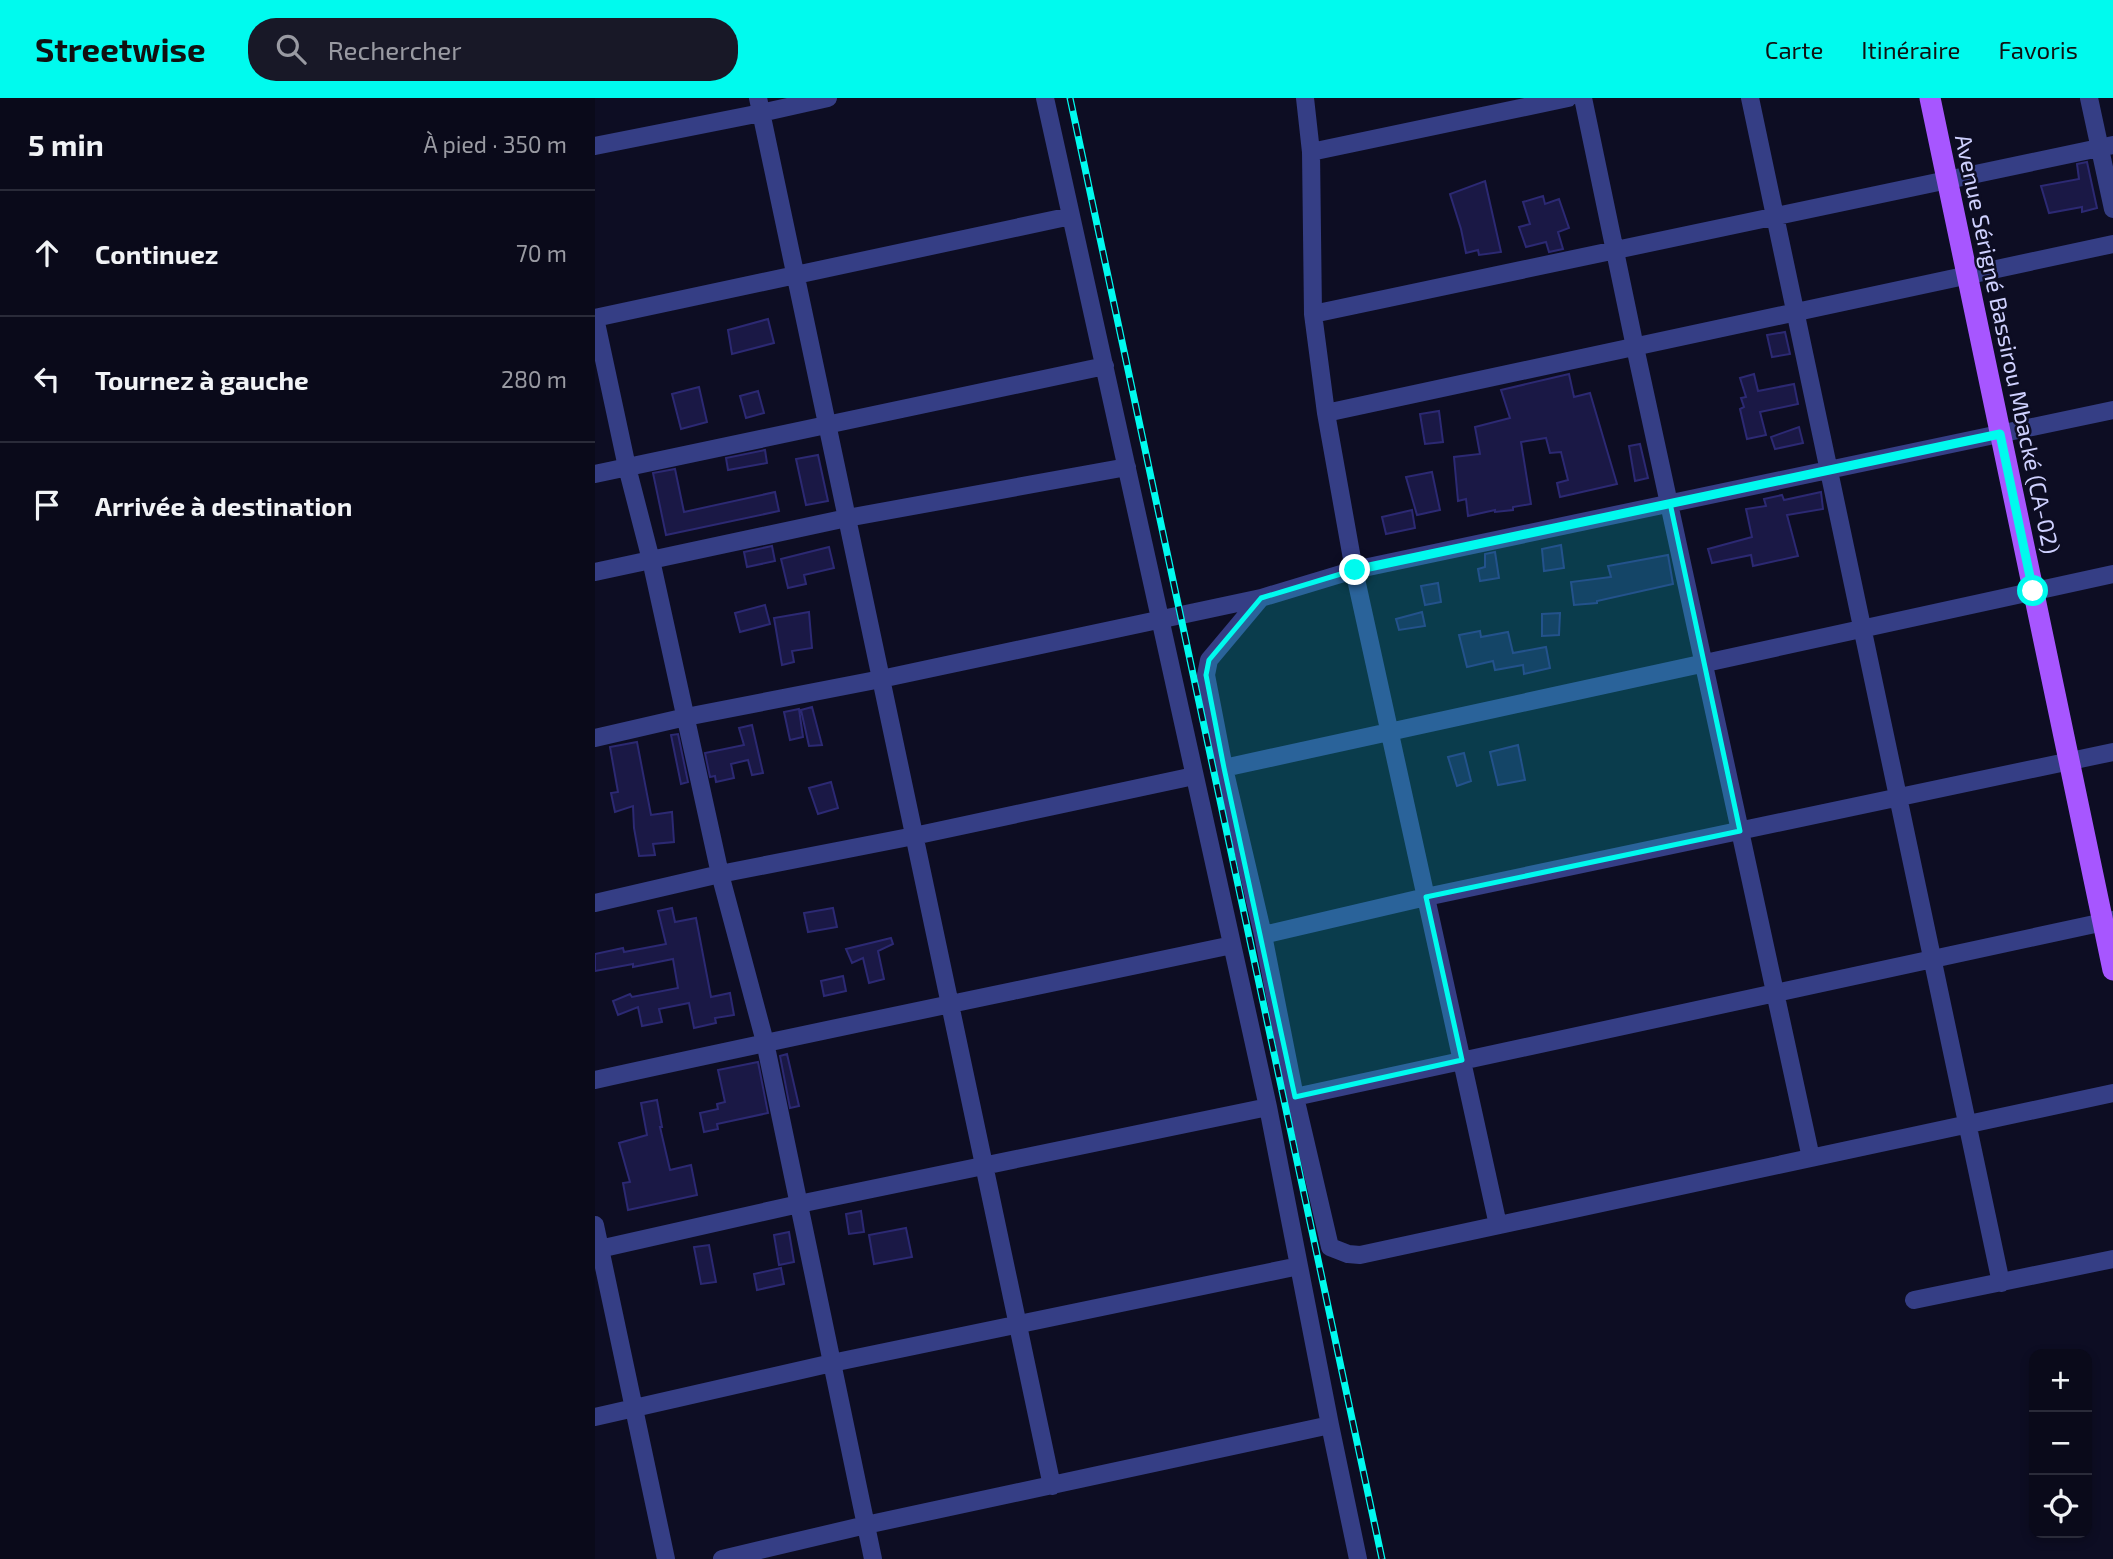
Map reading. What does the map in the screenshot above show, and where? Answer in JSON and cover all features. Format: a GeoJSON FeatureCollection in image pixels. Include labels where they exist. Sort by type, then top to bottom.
{"type":"FeatureCollection","features":[{"type":"Feature","properties":{"kind":"main road","name":"Avenue Sérigné Bassirou Mbacké (CA-02)"},"geometry":{"type":"LineString","coordinates":[[1930,98],[2069,761],[2108,922],[2113,970]]}},
{"type":"Feature","properties":{"kind":"street"},"geometry":{"type":"LineString","coordinates":[[595,146],[760,106],[828,98]]}},
{"type":"Feature","properties":{"kind":"street"},"geometry":{"type":"LineString","coordinates":[[1045,98],[1268,1107],[1358,1559]]}},
{"type":"Feature","properties":{"kind":"street"},"geometry":{"type":"LineString","coordinates":[[1305,98],[1311,152],[1313,314],[1325,413],[1355,570],[1498,1225]]}},
{"type":"Feature","properties":{"kind":"street"},"geometry":{"type":"LineString","coordinates":[[1311,152],[1568,98]]}},
{"type":"Feature","properties":{"kind":"street"},"geometry":{"type":"LineString","coordinates":[[1583,98],[1811,1158]]}},
{"type":"Feature","properties":{"kind":"street"},"geometry":{"type":"LineString","coordinates":[[1750,98],[2001,1283]]}},
{"type":"Feature","properties":{"kind":"street"},"geometry":{"type":"LineString","coordinates":[[2089,98],[2106,146],[2113,209]]}},
{"type":"Feature","properties":{"kind":"street"},"geometry":{"type":"LineString","coordinates":[[760,106],[1052,1486]]}},
{"type":"Feature","properties":{"kind":"street"},"geometry":{"type":"LineString","coordinates":[[1313,314],[2106,146]]}},
{"type":"Feature","properties":{"kind":"street"},"geometry":{"type":"LineString","coordinates":[[873,1559],[765,1042],[720,874],[595,318],[1071,216]]}},
{"type":"Feature","properties":{"kind":"street"},"geometry":{"type":"LineString","coordinates":[[1325,413],[2113,244]]}},
{"type":"Feature","properties":{"kind":"street"},"geometry":{"type":"LineString","coordinates":[[595,474],[1105,366]]}},
{"type":"Feature","properties":{"kind":"street"},"geometry":{"type":"LineString","coordinates":[[595,738],[1160,620],[1261,598],[1355,570],[2113,410]]}},
{"type":"Feature","properties":{"kind":"street"},"geometry":{"type":"LineString","coordinates":[[595,572],[847,519],[1127,467]]}},
{"type":"Feature","properties":{"kind":"street"},"geometry":{"type":"LineString","coordinates":[[1224,768],[2113,574]]}},
{"type":"Feature","properties":{"kind":"street"},"geometry":{"type":"LineString","coordinates":[[1261,598],[1209,660],[1206,675],[1224,768],[1263,935],[1295,1097],[1330,1247],[1348,1254],[1360,1255],[2113,1093]]}},
{"type":"Feature","properties":{"kind":"street"},"geometry":{"type":"LineString","coordinates":[[1263,935],[1426,897],[2113,752]]}},
{"type":"Feature","properties":{"kind":"street"},"geometry":{"type":"LineString","coordinates":[[595,903],[720,874],[1194,776]]}},
{"type":"Feature","properties":{"kind":"street"},"geometry":{"type":"LineString","coordinates":[[1295,1097],[2108,922]]}},
{"type":"Feature","properties":{"kind":"street"},"geometry":{"type":"LineString","coordinates":[[595,1080],[1232,945]]}},
{"type":"Feature","properties":{"kind":"street"},"geometry":{"type":"LineString","coordinates":[[598,1250],[1268,1107]]}},
{"type":"Feature","properties":{"kind":"street"},"geometry":{"type":"LineString","coordinates":[[595,1225],[598,1250],[666,1559]]}},
{"type":"Feature","properties":{"kind":"street"},"geometry":{"type":"LineString","coordinates":[[1913,1300],[2113,1259]]}},
{"type":"Feature","properties":{"kind":"street"},"geometry":{"type":"LineString","coordinates":[[595,1417],[832,1363],[1299,1266]]}},
{"type":"Feature","properties":{"kind":"street"},"geometry":{"type":"LineString","coordinates":[[722,1559],[866,1525],[1330,1425]]}},
{"type":"Feature","properties":{"kind":"highlighted area"},"geometry":{"type":"Polygon","coordinates":[[[1670,503],[1740,831],[1426,897],[1462,1060],[1295,1097],[1224,768],[1206,675],[1209,660],[1261,598],[1354,570],[1670,503]]]}},
{"type":"Feature","properties":{"kind":"building"},"geometry":{"type":"Polygon","coordinates":[[[2087,162],[2097,208],[2082,212],[2082,207],[2049,213],[2041,186],[2079,179],[2077,164],[2087,162]]]}},
{"type":"Feature","properties":{"kind":"building"},"geometry":{"type":"Polygon","coordinates":[[[1485,181],[1501,252],[1479,255],[1478,250],[1466,253],[1450,194],[1485,181]]]}},
{"type":"Feature","properties":{"kind":"building"},"geometry":{"type":"Polygon","coordinates":[[[1543,196],[1545,204],[1559,199],[1569,228],[1558,232],[1563,249],[1549,252],[1546,242],[1526,247],[1519,227],[1530,224],[1523,202],[1543,196]]]}},
{"type":"Feature","properties":{"kind":"building"},"geometry":{"type":"Polygon","coordinates":[[[768,319],[774,343],[732,354],[728,330],[768,319]]]}},
{"type":"Feature","properties":{"kind":"building"},"geometry":{"type":"Polygon","coordinates":[[[1785,332],[1790,354],[1772,357],[1767,335],[1785,332]]]}},
{"type":"Feature","properties":{"kind":"building"},"geometry":{"type":"Polygon","coordinates":[[[1569,374],[1574,397],[1590,393],[1617,484],[1560,497],[1557,483],[1568,480],[1561,452],[1550,453],[1546,438],[1521,442],[1531,504],[1513,507],[1513,510],[1495,510],[1468,516],[1466,499],[1458,501],[1454,457],[1480,454],[1475,427],[1510,418],[1501,390],[1569,374]]]}},
{"type":"Feature","properties":{"kind":"building"},"geometry":{"type":"Polygon","coordinates":[[[1754,374],[1758,391],[1794,384],[1798,404],[1760,412],[1766,435],[1747,439],[1740,409],[1744,407],[1741,398],[1746,397],[1740,378],[1754,374]]]}},
{"type":"Feature","properties":{"kind":"building"},"geometry":{"type":"Polygon","coordinates":[[[699,387],[707,422],[681,429],[672,394],[699,387]]]}},
{"type":"Feature","properties":{"kind":"building"},"geometry":{"type":"Polygon","coordinates":[[[758,391],[764,413],[746,418],[740,396],[758,391]]]}},
{"type":"Feature","properties":{"kind":"building"},"geometry":{"type":"Polygon","coordinates":[[[1439,411],[1443,442],[1425,444],[1420,414],[1439,411]]]}},
{"type":"Feature","properties":{"kind":"building"},"geometry":{"type":"Polygon","coordinates":[[[1799,427],[1803,443],[1775,449],[1771,437],[1799,427]]]}},
{"type":"Feature","properties":{"kind":"building"},"geometry":{"type":"Polygon","coordinates":[[[1640,444],[1648,478],[1635,481],[1629,446],[1640,444]]]}},
{"type":"Feature","properties":{"kind":"building"},"geometry":{"type":"Polygon","coordinates":[[[765,450],[767,463],[728,470],[726,458],[765,450]]]}},
{"type":"Feature","properties":{"kind":"building"},"geometry":{"type":"Polygon","coordinates":[[[818,455],[828,501],[806,505],[796,459],[818,455]]]}},
{"type":"Feature","properties":{"kind":"building"},"geometry":{"type":"Polygon","coordinates":[[[675,469],[684,512],[775,492],[779,511],[666,535],[653,473],[675,469]]]}},
{"type":"Feature","properties":{"kind":"building"},"geometry":{"type":"Polygon","coordinates":[[[1432,472],[1440,510],[1417,515],[1406,477],[1432,472]]]}},
{"type":"Feature","properties":{"kind":"building"},"geometry":{"type":"Polygon","coordinates":[[[1821,492],[1823,509],[1787,515],[1798,556],[1753,566],[1751,555],[1712,563],[1708,549],[1752,537],[1746,509],[1766,506],[1764,499],[1782,495],[1784,500],[1821,492]]]}},
{"type":"Feature","properties":{"kind":"building"},"geometry":{"type":"Polygon","coordinates":[[[1412,510],[1415,528],[1386,534],[1382,517],[1412,510]]]}},
{"type":"Feature","properties":{"kind":"building"},"geometry":{"type":"Polygon","coordinates":[[[1561,545],[1564,568],[1544,571],[1542,549],[1561,545]]]}},
{"type":"Feature","properties":{"kind":"building"},"geometry":{"type":"Polygon","coordinates":[[[772,546],[775,561],[747,567],[744,552],[772,546]]]}},
{"type":"Feature","properties":{"kind":"building"},"geometry":{"type":"Polygon","coordinates":[[[829,547],[834,568],[804,575],[806,584],[788,588],[781,559],[829,547]]]}},
{"type":"Feature","properties":{"kind":"building"},"geometry":{"type":"Polygon","coordinates":[[[1495,552],[1499,578],[1480,581],[1478,569],[1485,567],[1485,554],[1495,552]]]}},
{"type":"Feature","properties":{"kind":"building"},"geometry":{"type":"Polygon","coordinates":[[[1668,555],[1673,584],[1597,603],[1574,605],[1571,582],[1611,577],[1608,566],[1668,555]]]}},
{"type":"Feature","properties":{"kind":"building"},"geometry":{"type":"Polygon","coordinates":[[[1438,583],[1441,602],[1425,605],[1421,586],[1438,583]]]}},
{"type":"Feature","properties":{"kind":"building"},"geometry":{"type":"Polygon","coordinates":[[[765,605],[770,624],[740,632],[735,613],[765,605]]]}},
{"type":"Feature","properties":{"kind":"building"},"geometry":{"type":"Polygon","coordinates":[[[809,612],[812,648],[792,651],[794,662],[782,665],[774,618],[809,612]]]}},
{"type":"Feature","properties":{"kind":"building"},"geometry":{"type":"Polygon","coordinates":[[[1422,612],[1425,626],[1399,630],[1396,619],[1422,612]]]}},
{"type":"Feature","properties":{"kind":"building"},"geometry":{"type":"Polygon","coordinates":[[[1560,613],[1559,635],[1542,636],[1542,614],[1560,613]]]}},
{"type":"Feature","properties":{"kind":"building"},"geometry":{"type":"Polygon","coordinates":[[[1480,631],[1481,637],[1508,632],[1513,653],[1546,647],[1550,668],[1524,674],[1523,665],[1495,670],[1493,661],[1467,667],[1459,635],[1480,631]]]}},
{"type":"Feature","properties":{"kind":"building"},"geometry":{"type":"Polygon","coordinates":[[[812,707],[822,745],[809,746],[801,710],[812,707]]]}},
{"type":"Feature","properties":{"kind":"building"},"geometry":{"type":"Polygon","coordinates":[[[799,709],[803,737],[790,740],[784,712],[799,709]]]}},
{"type":"Feature","properties":{"kind":"building"},"geometry":{"type":"Polygon","coordinates":[[[752,725],[763,773],[752,775],[748,760],[731,764],[734,778],[716,782],[715,776],[710,777],[705,753],[744,745],[739,728],[752,725]]]}},
{"type":"Feature","properties":{"kind":"building"},"geometry":{"type":"Polygon","coordinates":[[[678,734],[688,782],[681,784],[671,735],[678,734]]]}},
{"type":"Feature","properties":{"kind":"building"},"geometry":{"type":"Polygon","coordinates":[[[637,742],[651,815],[672,812],[674,842],[653,844],[655,855],[639,856],[633,806],[615,812],[611,793],[618,792],[610,747],[637,742]]]}},
{"type":"Feature","properties":{"kind":"building"},"geometry":{"type":"Polygon","coordinates":[[[1518,745],[1525,780],[1498,785],[1490,752],[1518,745]]]}},
{"type":"Feature","properties":{"kind":"building"},"geometry":{"type":"Polygon","coordinates":[[[1464,753],[1471,781],[1457,786],[1448,757],[1464,753]]]}},
{"type":"Feature","properties":{"kind":"building"},"geometry":{"type":"Polygon","coordinates":[[[831,782],[838,808],[818,814],[809,788],[831,782]]]}},
{"type":"Feature","properties":{"kind":"building"},"geometry":{"type":"Polygon","coordinates":[[[672,908],[675,922],[696,918],[711,997],[730,993],[734,1015],[715,1018],[716,1023],[694,1028],[689,1003],[659,1009],[662,1022],[642,1026],[638,1007],[618,1015],[613,1001],[630,994],[632,997],[678,988],[673,959],[595,971],[595,954],[666,944],[658,911],[672,908]]]}},
{"type":"Feature","properties":{"kind":"building"},"geometry":{"type":"Polygon","coordinates":[[[833,908],[837,927],[808,932],[804,913],[833,908]]]}},
{"type":"Feature","properties":{"kind":"building"},"geometry":{"type":"Polygon","coordinates":[[[891,938],[893,944],[878,951],[884,979],[869,983],[863,958],[852,963],[846,949],[891,938]]]}},
{"type":"Feature","properties":{"kind":"building"},"geometry":{"type":"Polygon","coordinates":[[[843,976],[846,991],[824,996],[821,981],[843,976]]]}},
{"type":"Feature","properties":{"kind":"building"},"geometry":{"type":"Polygon","coordinates":[[[787,1054],[799,1106],[790,1108],[780,1056],[787,1054]]]}},
{"type":"Feature","properties":{"kind":"building"},"geometry":{"type":"Polygon","coordinates":[[[758,1062],[768,1113],[717,1124],[718,1129],[704,1132],[700,1113],[718,1109],[717,1104],[725,1102],[718,1070],[758,1062]]]}},
{"type":"Feature","properties":{"kind":"building"},"geometry":{"type":"Polygon","coordinates":[[[657,1100],[670,1170],[691,1165],[697,1195],[628,1210],[623,1183],[630,1182],[619,1143],[647,1135],[641,1103],[657,1100]]]}},
{"type":"Feature","properties":{"kind":"building"},"geometry":{"type":"Polygon","coordinates":[[[861,1211],[864,1232],[849,1234],[846,1214],[861,1211]]]}},
{"type":"Feature","properties":{"kind":"building"},"geometry":{"type":"Polygon","coordinates":[[[906,1228],[912,1257],[874,1264],[869,1235],[906,1228]]]}},
{"type":"Feature","properties":{"kind":"building"},"geometry":{"type":"Polygon","coordinates":[[[789,1232],[794,1262],[779,1265],[774,1235],[789,1232]]]}},
{"type":"Feature","properties":{"kind":"building"},"geometry":{"type":"Polygon","coordinates":[[[709,1245],[716,1282],[701,1284],[694,1247],[709,1245]]]}},
{"type":"Feature","properties":{"kind":"building"},"geometry":{"type":"Polygon","coordinates":[[[781,1268],[784,1284],[757,1290],[754,1274],[781,1268]]]}},
{"type":"Feature","properties":{"kind":"railway"},"geometry":{"type":"LineString","coordinates":[[1070,98],[1382,1559]]}},
{"type":"Feature","properties":{"kind":"route"},"geometry":{"type":"LineString","coordinates":[[1355,570],[2000,434],[2033,591]]}}]}
